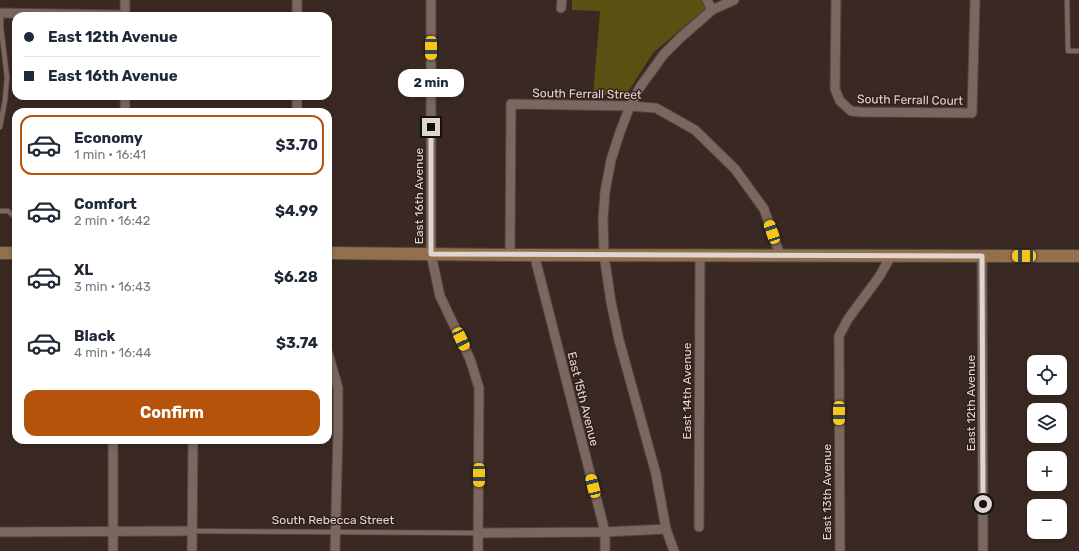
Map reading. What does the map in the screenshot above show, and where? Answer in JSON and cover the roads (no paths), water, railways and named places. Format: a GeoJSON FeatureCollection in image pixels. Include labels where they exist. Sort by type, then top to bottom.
{"type":"FeatureCollection","features":[{"type":"Feature","properties":{"kind":"main road"},"geometry":{"type":"LineString","coordinates":[[0,253],[12,254]]}},
{"type":"Feature","properties":{"kind":"main road"},"geometry":{"type":"LineString","coordinates":[[332,253],[510,255],[1079,256]]}},
{"type":"Feature","properties":{"kind":"street"},"geometry":{"type":"LineString","coordinates":[[125,0],[125,12]]}},
{"type":"Feature","properties":{"kind":"street"},"geometry":{"type":"LineString","coordinates":[[297,0],[297,12]]}},
{"type":"Feature","properties":{"kind":"street","name":"East 16th Avenue"},"geometry":{"type":"LineString","coordinates":[[431,0],[431,254],[440,296],[470,359],[479,388],[478,551]]}},
{"type":"Feature","properties":{"kind":"street"},"geometry":{"type":"LineString","coordinates":[[707,0],[712,10]]}},
{"type":"Feature","properties":{"kind":"street"},"geometry":{"type":"LineString","coordinates":[[674,551],[666,529],[656,474],[619,340],[611,302],[604,255],[603,220],[606,185],[611,160],[620,132],[630,106],[640,87],[664,54],[680,38],[712,10],[734,0]]}},
{"type":"Feature","properties":{"kind":"street","name":"South Ferrall Court"},"geometry":{"type":"LineString","coordinates":[[836,0],[834,89],[840,102],[851,111],[861,112],[972,113],[975,0]]}},
{"type":"Feature","properties":{"kind":"street"},"geometry":{"type":"LineString","coordinates":[[1,13],[12,13]]}},
{"type":"Feature","properties":{"kind":"street","name":"South Ferrall Street"},"geometry":{"type":"LineString","coordinates":[[510,255],[511,104],[630,106],[656,108],[695,130],[735,169],[764,209],[780,255]]}},
{"type":"Feature","properties":{"kind":"street","name":"East 15th Avenue"},"geometry":{"type":"LineString","coordinates":[[534,254],[605,532],[605,551]]}},
{"type":"Feature","properties":{"kind":"street","name":"East 14th Avenue"},"geometry":{"type":"LineString","coordinates":[[699,527],[700,255]]}},
{"type":"Feature","properties":{"kind":"street","name":"East 13th Avenue"},"geometry":{"type":"LineString","coordinates":[[840,551],[839,336],[848,319],[879,277],[891,256]]}},
{"type":"Feature","properties":{"kind":"street","name":"East 12th Avenue"},"geometry":{"type":"LineString","coordinates":[[982,256],[983,551]]}},
{"type":"Feature","properties":{"kind":"street"},"geometry":{"type":"LineString","coordinates":[[332,367],[338,388],[335,551]]}},
{"type":"Feature","properties":{"kind":"street"},"geometry":{"type":"LineString","coordinates":[[113,444],[113,551]]}},
{"type":"Feature","properties":{"kind":"street"},"geometry":{"type":"LineString","coordinates":[[192,551],[193,444]]}},
{"type":"Feature","properties":{"kind":"street","name":"South Rebecca Street"},"geometry":{"type":"LineString","coordinates":[[478,533],[605,532],[666,529]]}},
{"type":"Feature","properties":{"kind":"street","name":"South Rebecca Street"},"geometry":{"type":"LineString","coordinates":[[0,532],[192,531]]}},
{"type":"Feature","properties":{"kind":"lane"},"geometry":{"type":"LineString","coordinates":[[1068,0],[1068,51],[1079,51]]}},
{"type":"Feature","properties":{"kind":"lane"},"geometry":{"type":"LineString","coordinates":[[0,127],[5,100],[7,77],[0,28],[1,13]]}},
{"type":"Feature","properties":{"kind":"lane"},"geometry":{"type":"LineString","coordinates":[[0,211],[8,211],[12,214]]}},
{"type":"Feature","properties":{"kind":"lane","name":"South Rebecca Street"},"geometry":{"type":"LineString","coordinates":[[192,531],[478,533]]}}]}
